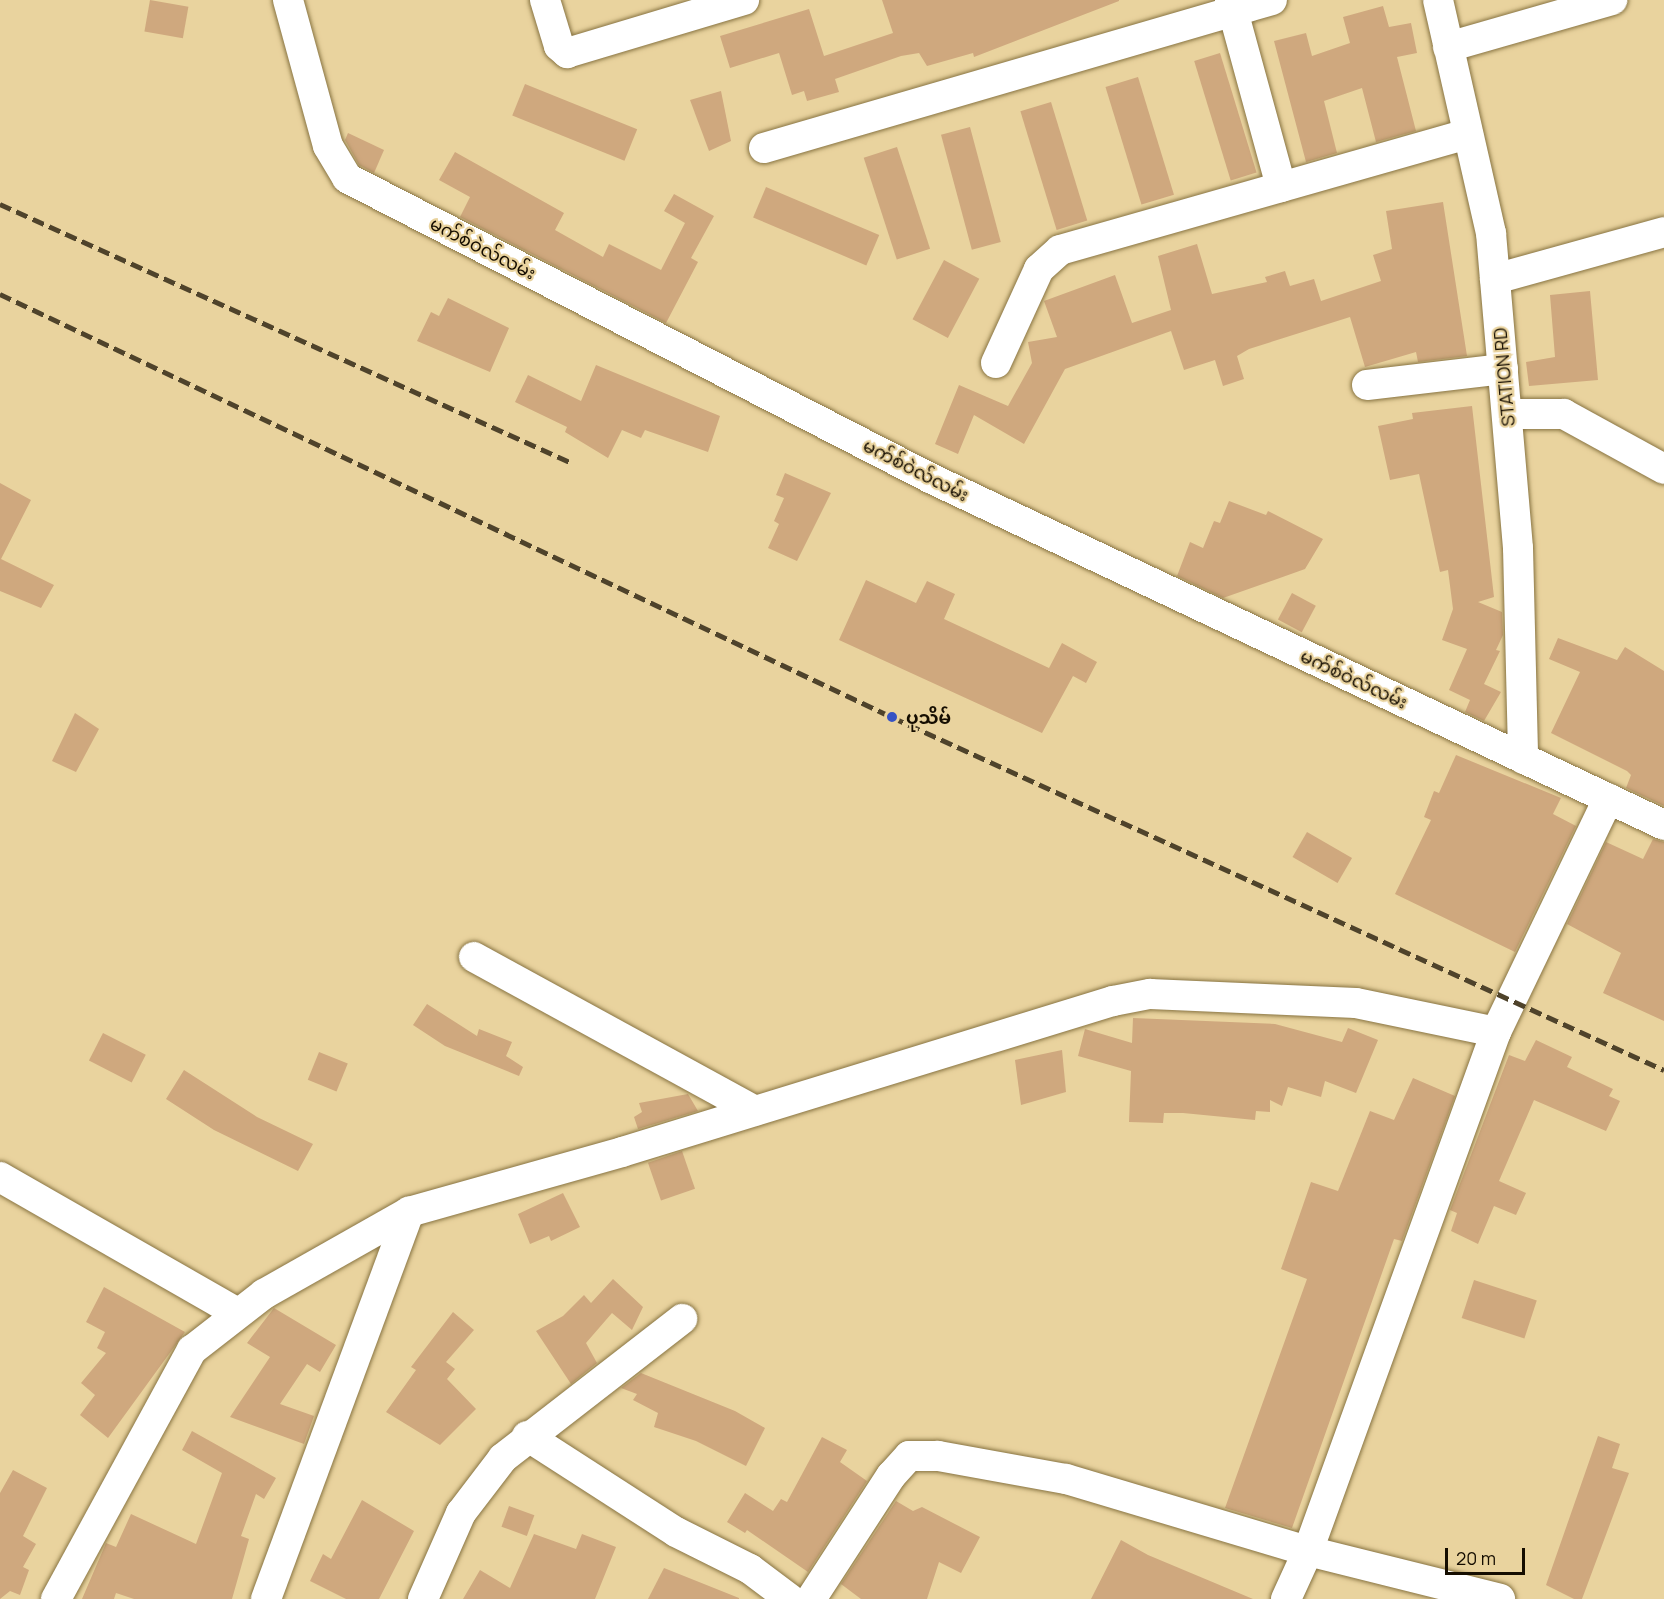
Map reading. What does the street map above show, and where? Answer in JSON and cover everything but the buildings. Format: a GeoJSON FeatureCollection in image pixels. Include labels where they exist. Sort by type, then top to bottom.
{"type":"FeatureCollection","features":[{"type":"Feature","properties":{"kind":"street","name":"မက်စ်ဝဲလ်လမ်း"},"geometry":{"type":"LineString","coordinates":[[288,0],[328,146],[347,178],[930,478],[1664,825]]}},
{"type":"Feature","properties":{"kind":"street"},"geometry":{"type":"LineString","coordinates":[[544,0],[558,46],[567,53],[731,2]]}},
{"type":"Feature","properties":{"kind":"street"},"geometry":{"type":"LineString","coordinates":[[764,148],[1232,5],[1272,0]]}},
{"type":"Feature","properties":{"kind":"street","name":"STATION RD"},"geometry":{"type":"LineString","coordinates":[[1438,0],[1491,233],[1518,548],[1523,759]]}},
{"type":"Feature","properties":{"kind":"street"},"geometry":{"type":"LineString","coordinates":[[1448,46],[1612,0]]}},
{"type":"Feature","properties":{"kind":"street"},"geometry":{"type":"LineString","coordinates":[[1232,5],[1281,187]]}},
{"type":"Feature","properties":{"kind":"street"},"geometry":{"type":"LineString","coordinates":[[996,363],[1039,269],[1060,250],[1468,134]]}},
{"type":"Feature","properties":{"kind":"street"},"geometry":{"type":"LineString","coordinates":[[1495,279],[1664,232]]}},
{"type":"Feature","properties":{"kind":"street"},"geometry":{"type":"LineString","coordinates":[[1367,385],[1503,369]]}},
{"type":"Feature","properties":{"kind":"street"},"geometry":{"type":"LineString","coordinates":[[1507,414],[1564,414],[1664,469]]}},
{"type":"Feature","properties":{"kind":"street"},"geometry":{"type":"LineString","coordinates":[[1286,1599],[1308,1551],[1496,1032],[1608,799]]}},
{"type":"Feature","properties":{"kind":"street"},"geometry":{"type":"LineString","coordinates":[[474,957],[755,1111]]}},
{"type":"Feature","properties":{"kind":"street"},"geometry":{"type":"LineString","coordinates":[[56,1599],[192,1350],[237,1313],[409,1212],[755,1111],[1113,1001],[1150,994],[1356,1003],[1496,1032]]}},
{"type":"Feature","properties":{"kind":"street"},"geometry":{"type":"LineString","coordinates":[[0,1177],[237,1313]]}},
{"type":"Feature","properties":{"kind":"street"},"geometry":{"type":"LineString","coordinates":[[266,1599],[409,1212]]}},
{"type":"Feature","properties":{"kind":"street"},"geometry":{"type":"LineString","coordinates":[[423,1599],[461,1513],[503,1458],[527,1436],[682,1319]]}},
{"type":"Feature","properties":{"kind":"street"},"geometry":{"type":"LineString","coordinates":[[527,1436],[676,1532],[750,1569],[790,1599]]}},
{"type":"Feature","properties":{"kind":"street"},"geometry":{"type":"LineString","coordinates":[[811,1599],[909,1456],[938,1456],[1066,1479],[1308,1551],[1500,1599]]}},
{"type":"Feature","properties":{"kind":"railway"},"geometry":{"type":"LineString","coordinates":[[0,204],[572,463]]}},
{"type":"Feature","properties":{"kind":"railway"},"geometry":{"type":"LineString","coordinates":[[0,294],[892,717],[1664,1070]]}},
{"type":"Feature","properties":{"kind":"place","name":"ပုသိမ်"},"geometry":{"type":"Point","coordinates":[892,717]}}]}
